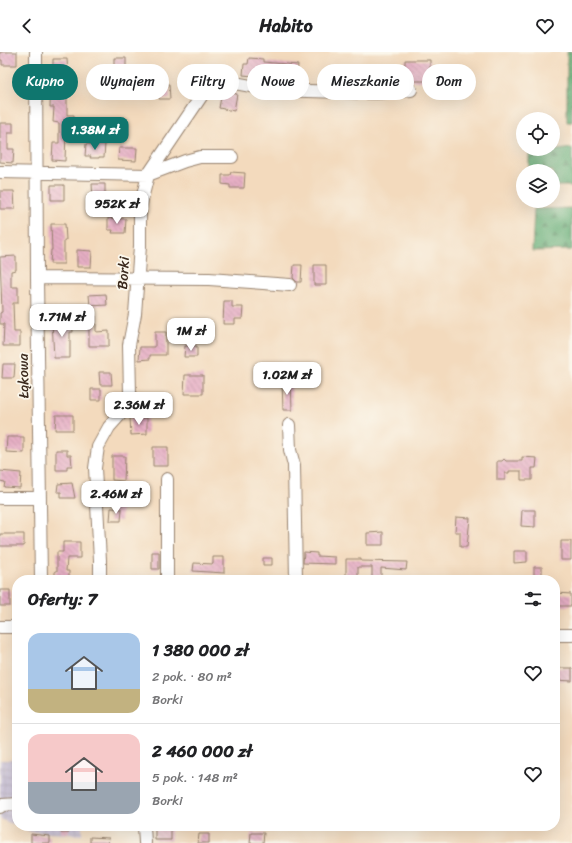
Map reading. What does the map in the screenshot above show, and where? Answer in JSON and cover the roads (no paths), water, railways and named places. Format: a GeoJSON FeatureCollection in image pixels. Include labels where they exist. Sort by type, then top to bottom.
{"type":"FeatureCollection","features":[{"type":"Feature","properties":{"kind":"street","name":"Łąkowa"},"geometry":{"type":"LineString","coordinates":[[36,52],[41,575]]}},
{"type":"Feature","properties":{"kind":"street"},"geometry":{"type":"LineString","coordinates":[[148,175],[213,79],[272,90],[317,91]]}},
{"type":"Feature","properties":{"kind":"street"},"geometry":{"type":"LineString","coordinates":[[0,172],[148,175],[200,157],[232,157]]}},
{"type":"Feature","properties":{"kind":"street","name":"Borki"},"geometry":{"type":"LineString","coordinates":[[100,575],[95,468],[98,447],[109,427],[126,408],[130,394],[129,344],[135,314],[140,209],[148,175]]}},
{"type":"Feature","properties":{"kind":"street"},"geometry":{"type":"LineString","coordinates":[[37,278],[209,280],[290,285]]}},
{"type":"Feature","properties":{"kind":"street"},"geometry":{"type":"LineString","coordinates":[[289,425],[290,450],[294,465],[296,575]]}},
{"type":"Feature","properties":{"kind":"street"},"geometry":{"type":"LineString","coordinates":[[167,479],[167,575]]}},
{"type":"Feature","properties":{"kind":"street"},"geometry":{"type":"LineString","coordinates":[[0,498],[40,498]]}},
{"type":"Feature","properties":{"kind":"street"},"geometry":{"type":"LineString","coordinates":[[0,627],[12,627]]}},
{"type":"Feature","properties":{"kind":"street"},"geometry":{"type":"LineString","coordinates":[[560,635],[572,635]]}},
{"type":"Feature","properties":{"kind":"street"},"geometry":{"type":"LineString","coordinates":[[0,807],[2,805],[12,804]]}},
{"type":"Feature","properties":{"kind":"street"},"geometry":{"type":"LineString","coordinates":[[144,831],[144,843]]}}]}
